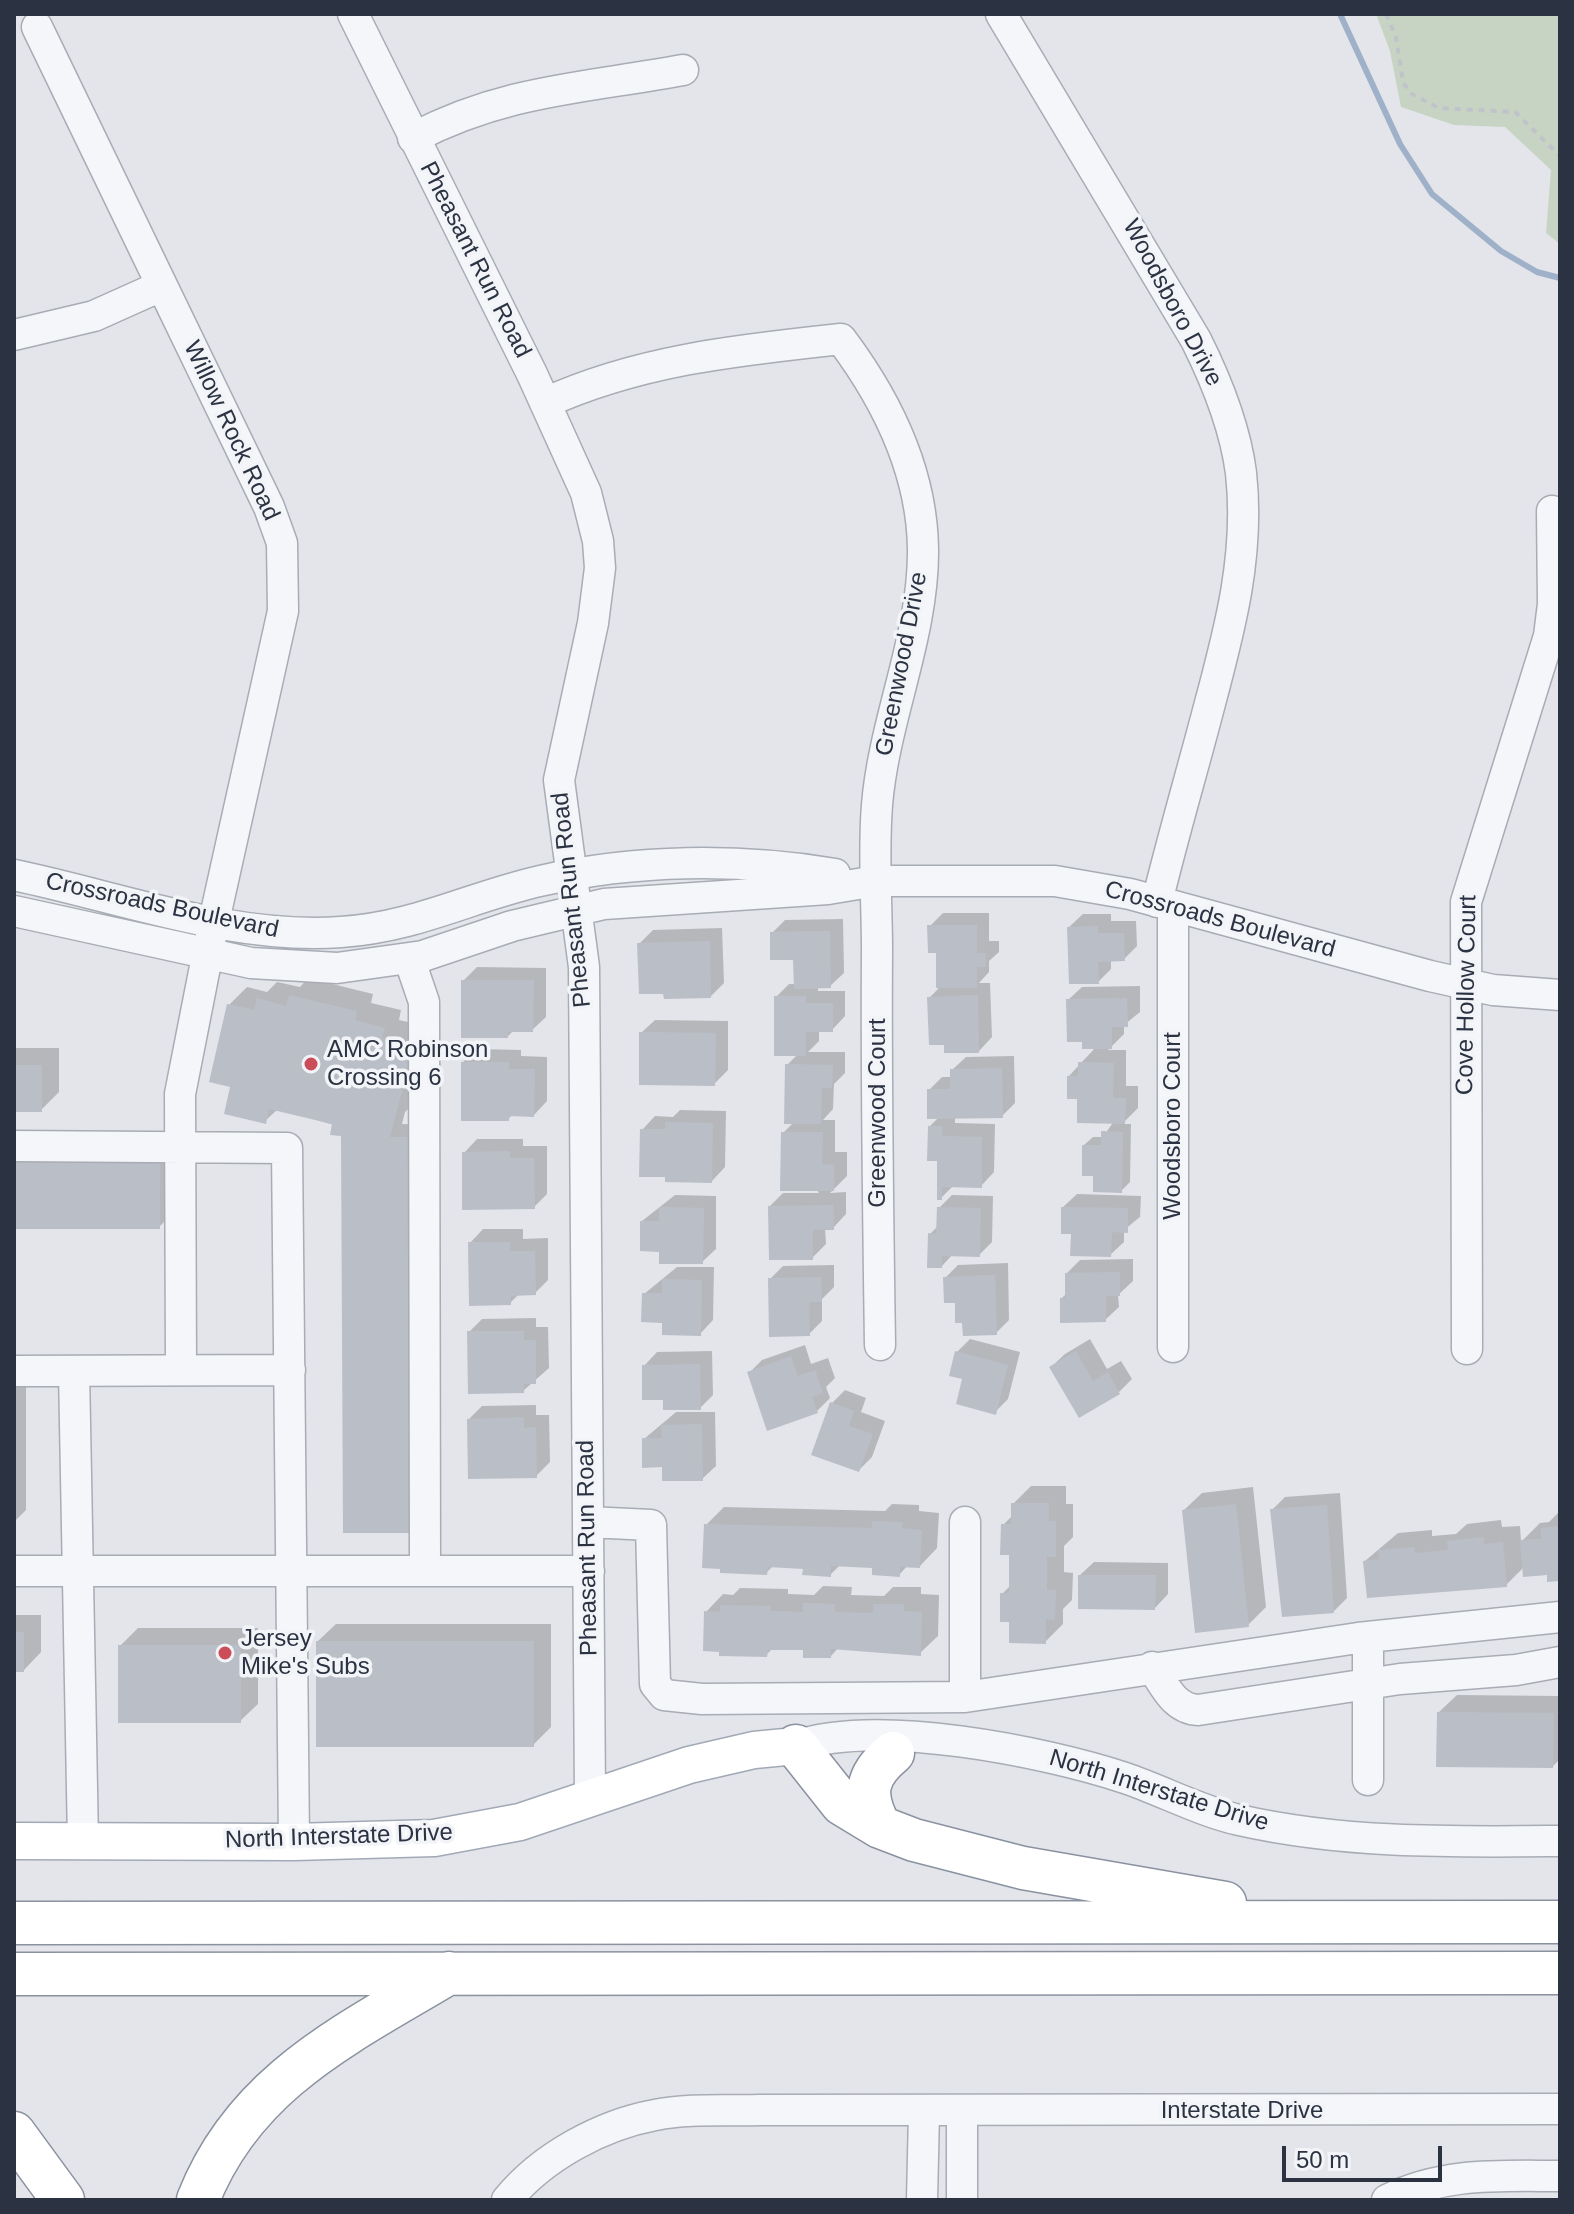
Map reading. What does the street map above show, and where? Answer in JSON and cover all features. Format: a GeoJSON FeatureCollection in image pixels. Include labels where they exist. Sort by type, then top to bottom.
{"type":"FeatureCollection","features":[{"type":"Feature","properties":{"kind":"highway"},"geometry":{"type":"LineString","coordinates":[[796,1746],[842,1804],[880,1827],[963,1854],[1023,1868],[1337,1922]]}},
{"type":"Feature","properties":{"kind":"highway"},"geometry":{"type":"LineString","coordinates":[[880,1827],[868,1801],[867,1788],[876,1768],[893,1753]]}},
{"type":"Feature","properties":{"kind":"highway"},"geometry":{"type":"LineString","coordinates":[[14,1923],[1560,1922]]}},
{"type":"Feature","properties":{"kind":"highway"},"geometry":{"type":"LineString","coordinates":[[198,2200],[225,2146],[257,2103],[290,2072],[334,2041],[449,1973]]}},
{"type":"Feature","properties":{"kind":"highway"},"geometry":{"type":"LineString","coordinates":[[14,1974],[1560,1973]]}},
{"type":"Feature","properties":{"kind":"highway"},"geometry":{"type":"LineString","coordinates":[[14,2133],[63,2200]]}},
{"type":"Feature","properties":{"kind":"main road","name":"North Interstate Drive"},"geometry":{"type":"LineString","coordinates":[[14,1841],[294,1842],[434,1838],[520,1822],[699,1762],[796,1746]]}},
{"type":"Feature","properties":{"kind":"street","name":"Pheasant Run Road"},"geometry":{"type":"LineString","coordinates":[[353,14],[545,403],[586,493],[598,541],[600,568],[593,623],[559,780],[584,967],[590,1798]]}},
{"type":"Feature","properties":{"kind":"street","name":"Woodsboro Drive"},"geometry":{"type":"LineString","coordinates":[[1001,14],[1196,340],[1217,381],[1233,430],[1240,471],[1244,531],[1239,588],[1165,904]]}},
{"type":"Feature","properties":{"kind":"street","name":"Willow Rock Road"},"geometry":{"type":"LineString","coordinates":[[33,22],[269,507],[282,543],[283,611],[214,921],[180,1094],[181,1370]]}},
{"type":"Feature","properties":{"kind":"street"},"geometry":{"type":"LineString","coordinates":[[413,138],[443,122],[516,96],[683,70]]}},
{"type":"Feature","properties":{"kind":"street"},"geometry":{"type":"LineString","coordinates":[[14,335],[94,316],[161,286]]}},
{"type":"Feature","properties":{"kind":"street","name":"Greenwood Drive"},"geometry":{"type":"LineString","coordinates":[[545,403],[597,380],[656,363],[841,339],[865,371],[902,446],[917,499],[923,549],[914,622],[883,750],[874,836],[876,881]]}},
{"type":"Feature","properties":{"kind":"street","name":"Cove Hollow Court"},"geometry":{"type":"LineString","coordinates":[[1467,1349],[1464,932],[1469,884],[1549,636],[1553,604],[1552,511]]}},
{"type":"Feature","properties":{"kind":"street","name":"Crossroads Boulevard"},"geometry":{"type":"LineString","coordinates":[[27,878],[214,921],[313,933],[390,927],[539,881],[620,867],[712,863],[827,873],[876,881],[1055,881],[1165,904],[1465,984],[1509,992],[1560,995]]}},
{"type":"Feature","properties":{"kind":"street"},"geometry":{"type":"LineString","coordinates":[[22,913],[27,878]]}},
{"type":"Feature","properties":{"kind":"street","name":"Crossroads Boulevard"},"geometry":{"type":"LineString","coordinates":[[22,913],[207,955],[296,968],[337,968],[409,958],[604,904],[828,889],[876,881]]}},
{"type":"Feature","properties":{"kind":"street","name":"Greenwood Court"},"geometry":{"type":"LineString","coordinates":[[876,881],[880,1345]]}},
{"type":"Feature","properties":{"kind":"street","name":"Woodsboro Court"},"geometry":{"type":"LineString","coordinates":[[1165,904],[1173,1347]]}},
{"type":"Feature","properties":{"kind":"street"},"geometry":{"type":"LineString","coordinates":[[409,958],[424,1002],[425,1571]]}},
{"type":"Feature","properties":{"kind":"street"},"geometry":{"type":"LineString","coordinates":[[14,1146],[287,1148],[294,1571],[294,1842]]}},
{"type":"Feature","properties":{"kind":"street"},"geometry":{"type":"LineString","coordinates":[[14,1371],[290,1370]]}},
{"type":"Feature","properties":{"kind":"street"},"geometry":{"type":"LineString","coordinates":[[74,1371],[83,1841]]}},
{"type":"Feature","properties":{"kind":"street"},"geometry":{"type":"LineString","coordinates":[[588,1522],[651,1525],[655,1684],[664,1695],[702,1699],[965,1697],[1368,1637],[1560,1617]]}},
{"type":"Feature","properties":{"kind":"street"},"geometry":{"type":"LineString","coordinates":[[965,1522],[965,1697]]}},
{"type":"Feature","properties":{"kind":"street"},"geometry":{"type":"LineString","coordinates":[[14,1571],[589,1571]]}},
{"type":"Feature","properties":{"kind":"street"},"geometry":{"type":"LineString","coordinates":[[58,1616],[60,1706]]}},
{"type":"Feature","properties":{"kind":"street"},"geometry":{"type":"LineString","coordinates":[[1368,1637],[1368,1780]]}},
{"type":"Feature","properties":{"kind":"street"},"geometry":{"type":"LineString","coordinates":[[1152,1667],[1184,1709],[1560,1662]]}},
{"type":"Feature","properties":{"kind":"street","name":"North Interstate Drive"},"geometry":{"type":"LineString","coordinates":[[796,1746],[821,1738],[911,1738],[997,1749],[1085,1765],[1236,1819],[1294,1831],[1419,1842],[1560,1841]]}},
{"type":"Feature","properties":{"kind":"street","name":"North Interstate Drive"},"geometry":{"type":"LineString","coordinates":[[796,1746],[822,1754],[997,1749]]}},
{"type":"Feature","properties":{"kind":"street","name":"Interstate Drive"},"geometry":{"type":"LineString","coordinates":[[924,2112],[1560,2109]]}},
{"type":"Feature","properties":{"kind":"street"},"geometry":{"type":"LineString","coordinates":[[507,2200],[543,2166],[579,2142],[618,2125],[657,2114],[760,2110],[924,2112],[922,2200]]}},
{"type":"Feature","properties":{"kind":"street"},"geometry":{"type":"LineString","coordinates":[[962,2112],[962,2200]]}},
{"type":"Feature","properties":{"kind":"street"},"geometry":{"type":"LineString","coordinates":[[1387,2200],[1412,2188],[1461,2176],[1560,2176]]}},
{"type":"Feature","properties":{"kind":"path"},"geometry":{"type":"LineString","coordinates":[[1386,14],[1400,50],[1403,82],[1410,93],[1439,108],[1515,112],[1560,156]]}},
{"type":"Feature","properties":{"kind":"green space"},"geometry":{"type":"Polygon","coordinates":[[[1376,14],[1560,14],[1560,244],[1546,233],[1551,170],[1505,127],[1454,125],[1401,107],[1390,51],[1376,14]]]}},
{"type":"Feature","properties":{"kind":"building"},"geometry":{"type":"Polygon","coordinates":[[[927,925],[977,925],[977,953],[986,953],[986,967],[977,967],[977,988],[936,988],[936,953],[928,953],[927,925]]]}},
{"type":"Feature","properties":{"kind":"building"},"geometry":{"type":"Polygon","coordinates":[[[1098,926],[1098,933],[1124,933],[1125,961],[1098,962],[1099,984],[1069,984],[1067,927],[1098,926]]]}},
{"type":"Feature","properties":{"kind":"building"},"geometry":{"type":"Polygon","coordinates":[[[830,931],[831,988],[794,989],[793,960],[770,960],[770,932],[830,931]]]}},
{"type":"Feature","properties":{"kind":"building"},"geometry":{"type":"Polygon","coordinates":[[[710,941],[711,998],[664,999],[663,994],[639,994],[637,943],[710,941]]]}},
{"type":"Feature","properties":{"kind":"building"},"geometry":{"type":"Polygon","coordinates":[[[461,980],[534,980],[533,1032],[508,1032],[508,1038],[461,1038],[461,980]]]}},
{"type":"Feature","properties":{"kind":"building"},"geometry":{"type":"Polygon","coordinates":[[[289,995],[357,1011],[355,1020],[385,1028],[382,1038],[414,1045],[390,1137],[416,1137],[417,1533],[343,1533],[341,1136],[330,1135],[332,1124],[269,1109],[266,1124],[224,1114],[230,1087],[209,1082],[227,1004],[254,1010],[257,998],[286,1006],[289,995]]]}},
{"type":"Feature","properties":{"kind":"building"},"geometry":{"type":"Polygon","coordinates":[[[978,995],[979,1053],[944,1053],[944,1045],[929,1045],[927,997],[978,995]]]}},
{"type":"Feature","properties":{"kind":"building"},"geometry":{"type":"Polygon","coordinates":[[[774,996],[806,996],[806,1003],[833,1003],[833,1032],[806,1032],[806,1056],[774,1056],[774,996]]]}},
{"type":"Feature","properties":{"kind":"building"},"geometry":{"type":"Polygon","coordinates":[[[1127,998],[1128,1027],[1112,1027],[1112,1049],[1082,1049],[1082,1042],[1067,1042],[1066,999],[1127,998]]]}},
{"type":"Feature","properties":{"kind":"building"},"geometry":{"type":"Polygon","coordinates":[[[639,1032],[716,1033],[715,1086],[639,1085],[639,1032]]]}},
{"type":"Feature","properties":{"kind":"building"},"geometry":{"type":"Polygon","coordinates":[[[461,1062],[509,1062],[509,1069],[535,1069],[534,1117],[509,1116],[509,1121],[461,1121],[461,1062]]]}},
{"type":"Feature","properties":{"kind":"building"},"geometry":{"type":"Polygon","coordinates":[[[1078,1062],[1114,1063],[1113,1098],[1126,1098],[1125,1124],[1077,1123],[1077,1099],[1067,1099],[1067,1076],[1078,1076],[1078,1062]]]}},
{"type":"Feature","properties":{"kind":"building"},"geometry":{"type":"Polygon","coordinates":[[[785,1064],[833,1065],[832,1088],[822,1088],[821,1124],[784,1124],[785,1064]]]}},
{"type":"Feature","properties":{"kind":"building"},"geometry":{"type":"Polygon","coordinates":[[[14,1065],[42,1065],[42,1112],[14,1112],[14,1065]]]}},
{"type":"Feature","properties":{"kind":"building"},"geometry":{"type":"Polygon","coordinates":[[[1002,1068],[1003,1118],[927,1119],[927,1089],[950,1089],[950,1069],[1002,1068]]]}},
{"type":"Feature","properties":{"kind":"building"},"geometry":{"type":"Polygon","coordinates":[[[665,1122],[713,1123],[712,1183],[665,1182],[665,1177],[639,1177],[640,1129],[665,1129],[665,1122]]]}},
{"type":"Feature","properties":{"kind":"building"},"geometry":{"type":"Polygon","coordinates":[[[928,1126],[943,1126],[942,1136],[982,1137],[982,1188],[942,1187],[942,1200],[937,1200],[937,1161],[927,1161],[928,1126]]]}},
{"type":"Feature","properties":{"kind":"building"},"geometry":{"type":"Polygon","coordinates":[[[1101,1131],[1123,1132],[1122,1193],[1093,1192],[1093,1176],[1082,1176],[1082,1145],[1101,1145],[1101,1131]]]}},
{"type":"Feature","properties":{"kind":"building"},"geometry":{"type":"Polygon","coordinates":[[[781,1132],[823,1132],[822,1164],[834,1165],[834,1191],[780,1191],[781,1132]]]}},
{"type":"Feature","properties":{"kind":"building"},"geometry":{"type":"Polygon","coordinates":[[[510,1151],[510,1158],[534,1158],[535,1209],[462,1210],[462,1152],[510,1151]]]}},
{"type":"Feature","properties":{"kind":"building"},"geometry":{"type":"Polygon","coordinates":[[[14,1157],[160,1157],[160,1229],[14,1229],[14,1157]]]}},
{"type":"Feature","properties":{"kind":"building"},"geometry":{"type":"Polygon","coordinates":[[[833,1205],[834,1230],[813,1230],[813,1260],[769,1260],[768,1206],[833,1205]]]}},
{"type":"Feature","properties":{"kind":"building"},"geometry":{"type":"Polygon","coordinates":[[[659,1207],[704,1208],[703,1264],[659,1264],[659,1252],[640,1251],[640,1221],[659,1221],[659,1207]]]}},
{"type":"Feature","properties":{"kind":"building"},"geometry":{"type":"Polygon","coordinates":[[[937,1207],[981,1208],[980,1257],[942,1256],[942,1268],[927,1268],[928,1233],[936,1234],[937,1207]]]}},
{"type":"Feature","properties":{"kind":"building"},"geometry":{"type":"Polygon","coordinates":[[[1061,1207],[1128,1208],[1128,1233],[1112,1232],[1111,1257],[1070,1256],[1071,1234],[1061,1234],[1061,1207]]]}},
{"type":"Feature","properties":{"kind":"building"},"geometry":{"type":"Polygon","coordinates":[[[468,1242],[510,1242],[510,1251],[535,1251],[536,1295],[511,1296],[511,1305],[469,1306],[468,1242]]]}},
{"type":"Feature","properties":{"kind":"building"},"geometry":{"type":"Polygon","coordinates":[[[1120,1272],[1120,1296],[1106,1296],[1106,1322],[1060,1323],[1060,1298],[1065,1298],[1065,1273],[1120,1272]]]}},
{"type":"Feature","properties":{"kind":"building"},"geometry":{"type":"Polygon","coordinates":[[[995,1275],[997,1335],[963,1336],[962,1323],[955,1323],[955,1303],[944,1303],[943,1277],[995,1275]]]}},
{"type":"Feature","properties":{"kind":"building"},"geometry":{"type":"Polygon","coordinates":[[[821,1277],[822,1302],[809,1302],[810,1336],[769,1337],[768,1278],[821,1277]]]}},
{"type":"Feature","properties":{"kind":"building"},"geometry":{"type":"Polygon","coordinates":[[[662,1279],[702,1280],[701,1336],[662,1335],[662,1323],[641,1322],[642,1293],[662,1293],[662,1279]]]}},
{"type":"Feature","properties":{"kind":"building"},"geometry":{"type":"Polygon","coordinates":[[[467,1331],[524,1331],[524,1340],[536,1340],[536,1384],[524,1384],[524,1393],[468,1394],[467,1331]]]}},
{"type":"Feature","properties":{"kind":"building"},"geometry":{"type":"Polygon","coordinates":[[[955,1351],[1008,1365],[996,1415],[956,1404],[962,1379],[949,1376],[955,1351]]]}},
{"type":"Feature","properties":{"kind":"building"},"geometry":{"type":"Polygon","coordinates":[[[1076,1351],[1093,1381],[1108,1372],[1120,1394],[1079,1418],[1049,1367],[1076,1351]]]}},
{"type":"Feature","properties":{"kind":"building"},"geometry":{"type":"Polygon","coordinates":[[[791,1356],[798,1376],[815,1370],[823,1393],[812,1397],[818,1413],[767,1431],[747,1372],[791,1356]]]}},
{"type":"Feature","properties":{"kind":"building"},"geometry":{"type":"Polygon","coordinates":[[[700,1364],[701,1410],[663,1410],[663,1400],[642,1400],[642,1365],[700,1364]]]}},
{"type":"Feature","properties":{"kind":"building"},"geometry":{"type":"Polygon","coordinates":[[[830,1402],[854,1411],[849,1426],[873,1434],[859,1472],[811,1455],[830,1402]]]}},
{"type":"Feature","properties":{"kind":"building"},"geometry":{"type":"Polygon","coordinates":[[[524,1417],[524,1428],[536,1427],[537,1478],[468,1479],[467,1419],[524,1417]]]}},
{"type":"Feature","properties":{"kind":"building"},"geometry":{"type":"Polygon","coordinates":[[[702,1424],[703,1481],[662,1481],[662,1467],[642,1468],[642,1438],[662,1438],[661,1425],[702,1424]]]}},
{"type":"Feature","properties":{"kind":"building"},"geometry":{"type":"Polygon","coordinates":[[[1011,1503],[1049,1503],[1049,1521],[1056,1521],[1056,1557],[1047,1557],[1047,1590],[1056,1590],[1055,1620],[1046,1619],[1046,1644],[1009,1643],[1009,1622],[1000,1622],[1000,1593],[1009,1593],[1009,1555],[1000,1555],[1001,1524],[1011,1524],[1011,1503]]]}},
{"type":"Feature","properties":{"kind":"building"},"geometry":{"type":"Polygon","coordinates":[[[1236,1504],[1249,1627],[1195,1633],[1182,1510],[1236,1504]]]}},
{"type":"Feature","properties":{"kind":"building"},"geometry":{"type":"Polygon","coordinates":[[[1327,1505],[1334,1613],[1282,1617],[1270,1509],[1327,1505]]]}},
{"type":"Feature","properties":{"kind":"building"},"geometry":{"type":"Polygon","coordinates":[[[872,1521],[903,1522],[902,1528],[922,1530],[920,1568],[900,1567],[900,1577],[872,1575],[872,1568],[831,1566],[831,1577],[802,1575],[803,1569],[768,1567],[767,1575],[720,1573],[720,1569],[702,1568],[704,1524],[872,1528],[872,1521]]]}},
{"type":"Feature","properties":{"kind":"building"},"geometry":{"type":"Polygon","coordinates":[[[1560,1526],[1560,1581],[1547,1582],[1547,1575],[1523,1577],[1520,1540],[1541,1539],[1541,1528],[1560,1526]]]}},
{"type":"Feature","properties":{"kind":"building"},"geometry":{"type":"Polygon","coordinates":[[[1484,1537],[1484,1544],[1503,1542],[1507,1587],[1367,1598],[1363,1561],[1379,1559],[1378,1550],[1414,1547],[1415,1553],[1448,1550],[1447,1541],[1484,1537]]]}},
{"type":"Feature","properties":{"kind":"building"},"geometry":{"type":"Polygon","coordinates":[[[1078,1575],[1156,1575],[1155,1610],[1078,1609],[1078,1575]]]}},
{"type":"Feature","properties":{"kind":"building"},"geometry":{"type":"Polygon","coordinates":[[[803,1603],[835,1604],[835,1612],[873,1613],[873,1604],[904,1604],[904,1611],[922,1612],[921,1656],[831,1649],[831,1658],[803,1658],[803,1650],[768,1650],[767,1657],[719,1656],[719,1652],[703,1651],[704,1611],[720,1612],[720,1605],[771,1606],[771,1611],[803,1612],[803,1603]]]}},
{"type":"Feature","properties":{"kind":"building"},"geometry":{"type":"Polygon","coordinates":[[[14,1632],[24,1632],[24,1672],[14,1672],[14,1632]]]}},
{"type":"Feature","properties":{"kind":"building"},"geometry":{"type":"Polygon","coordinates":[[[316,1641],[534,1641],[534,1747],[316,1747],[316,1641]]]}},
{"type":"Feature","properties":{"kind":"building"},"geometry":{"type":"Polygon","coordinates":[[[118,1645],[241,1645],[241,1723],[118,1723],[118,1645]]]}},
{"type":"Feature","properties":{"kind":"building"},"geometry":{"type":"Polygon","coordinates":[[[1437,1712],[1554,1713],[1553,1768],[1436,1767],[1437,1712]]]}},
{"type":"Feature","properties":{"kind":"waterway"},"geometry":{"type":"LineString","coordinates":[[1340,14],[1400,144],[1432,194],[1501,251],[1537,272],[1560,278]]}},
{"type":"Feature","properties":{"kind":"place","name":"AMC Robinson Crossing 6"},"geometry":{"type":"Point","coordinates":[311,1064]}},
{"type":"Feature","properties":{"kind":"place","name":"Jersey Mike's Subs"},"geometry":{"type":"Point","coordinates":[225,1653]}}]}
